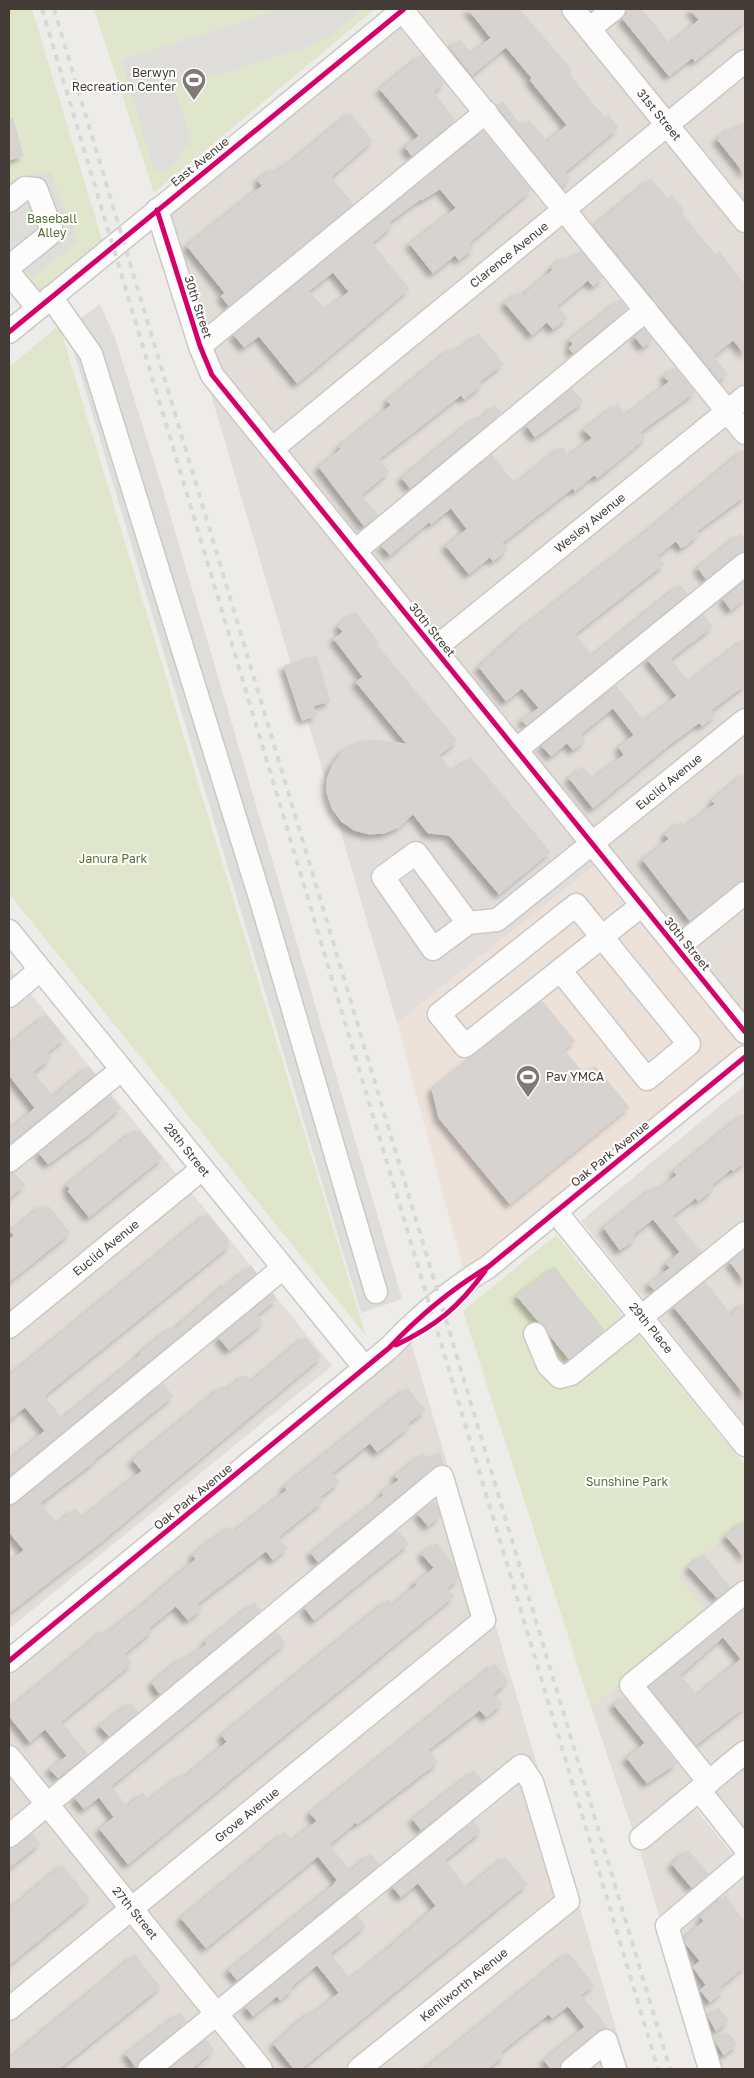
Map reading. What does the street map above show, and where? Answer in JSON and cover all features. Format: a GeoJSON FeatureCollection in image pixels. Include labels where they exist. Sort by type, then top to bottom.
{"type":"FeatureCollection","features":[{"type":"Feature","properties":{"kind":"street"},"geometry":{"type":"LineString","coordinates":[[403,9],[745,433]]}},
{"type":"Feature","properties":{"kind":"street","name":"East Avenue"},"geometry":{"type":"LineString","coordinates":[[9,332],[403,9]]}},
{"type":"Feature","properties":{"kind":"street","name":"31st Street"},"geometry":{"type":"LineString","coordinates":[[573,9],[745,221]]}},
{"type":"Feature","properties":{"kind":"street"},"geometry":{"type":"LineString","coordinates":[[589,29],[614,9]]}},
{"type":"Feature","properties":{"kind":"street","name":"Clarence Avenue"},"geometry":{"type":"LineString","coordinates":[[272,449],[745,61]]}},
{"type":"Feature","properties":{"kind":"street"},"geometry":{"type":"LineString","coordinates":[[200,346],[486,112]]}},
{"type":"Feature","properties":{"kind":"street"},"geometry":{"type":"LineString","coordinates":[[9,201],[25,188],[36,189],[51,228],[50,234],[9,267]]}},
{"type":"Feature","properties":{"kind":"street","name":"30th Street"},"geometry":{"type":"LineString","coordinates":[[157,210],[200,346],[212,375],[745,1032]]}},
{"type":"Feature","properties":{"kind":"street"},"geometry":{"type":"LineString","coordinates":[[9,273],[45,303],[91,354],[262,904],[376,1292]]}},
{"type":"Feature","properties":{"kind":"street"},"geometry":{"type":"LineString","coordinates":[[355,551],[646,310]]}},
{"type":"Feature","properties":{"kind":"street","name":"Wesley Avenue"},"geometry":{"type":"LineString","coordinates":[[434,649],[745,397]]}},
{"type":"Feature","properties":{"kind":"street"},"geometry":{"type":"LineString","coordinates":[[516,750],[745,564]]}},
{"type":"Feature","properties":{"kind":"street","name":"Euclid Avenue"},"geometry":{"type":"LineString","coordinates":[[468,923],[497,920],[745,720]]}},
{"type":"Feature","properties":{"kind":"street"},"geometry":{"type":"LineString","coordinates":[[677,948],[745,893]]}},
{"type":"Feature","properties":{"kind":"street"},"geometry":{"type":"LineString","coordinates":[[560,970],[647,1078],[689,1044],[602,936],[576,905],[439,1014],[465,1046],[602,936],[642,905]]}},
{"type":"Feature","properties":{"kind":"street","name":"28th Street"},"geometry":{"type":"LineString","coordinates":[[9,931],[365,1368]]}},
{"type":"Feature","properties":{"kind":"street"},"geometry":{"type":"LineString","coordinates":[[9,996],[40,970]]}},
{"type":"Feature","properties":{"kind":"street","name":"Oak Park Avenue"},"geometry":{"type":"LineString","coordinates":[[9,1661],[389,1348],[426,1331],[466,1298],[488,1267],[745,1057]]}},
{"type":"Feature","properties":{"kind":"street"},"geometry":{"type":"LineString","coordinates":[[9,1161],[121,1070]]}},
{"type":"Feature","properties":{"kind":"street","name":"Euclid Avenue"},"geometry":{"type":"LineString","coordinates":[[9,1327],[202,1169]]}},
{"type":"Feature","properties":{"kind":"street","name":"29th Place"},"geometry":{"type":"LineString","coordinates":[[556,1212],[745,1445]]}},
{"type":"Feature","properties":{"kind":"street"},"geometry":{"type":"LineString","coordinates":[[535,1334],[548,1365],[560,1377],[571,1374],[744,1236]]}},
{"type":"Feature","properties":{"kind":"street"},"geometry":{"type":"LineString","coordinates":[[9,1493],[284,1268]]}},
{"type":"Feature","properties":{"kind":"street","name":"Grove Avenue"},"geometry":{"type":"LineString","coordinates":[[9,2009],[484,1620],[442,1477],[48,1805]]}},
{"type":"Feature","properties":{"kind":"street"},"geometry":{"type":"LineString","coordinates":[[745,1592],[631,1685],[704,1786],[745,1848]]}},
{"type":"Feature","properties":{"kind":"street"},"geometry":{"type":"LineString","coordinates":[[641,1838],[745,1752]]}},
{"type":"Feature","properties":{"kind":"street","name":"27th Street"},"geometry":{"type":"LineString","coordinates":[[9,1757],[261,2069]]}},
{"type":"Feature","properties":{"kind":"street","name":"Kenilworth Avenue"},"geometry":{"type":"LineString","coordinates":[[216,2014],[522,1766],[532,1782],[568,1901],[359,2069]]}},
{"type":"Feature","properties":{"kind":"street"},"geometry":{"type":"LineString","coordinates":[[9,1836],[48,1805]]}},
{"type":"Feature","properties":{"kind":"street"},"geometry":{"type":"LineString","coordinates":[[710,2069],[668,1926],[745,1860]]}},
{"type":"Feature","properties":{"kind":"street"},"geometry":{"type":"LineString","coordinates":[[149,2069],[216,2014]]}},
{"type":"Feature","properties":{"kind":"street"},"geometry":{"type":"LineString","coordinates":[[572,2069],[606,2041],[615,2069]]}},
{"type":"Feature","properties":{"kind":"shaded area"},"geometry":{"type":"Polygon","coordinates":[[[281,9],[363,9],[329,37],[308,47],[176,87],[175,89],[192,142],[179,155],[180,160],[167,171],[154,170],[121,60],[281,9]]]}},
{"type":"Feature","properties":{"kind":"shaded area"},"geometry":{"type":"Polygon","coordinates":[[[413,9],[566,9],[745,229],[745,1022],[217,372],[164,212],[413,9]]]}},
{"type":"Feature","properties":{"kind":"shaded area"},"geometry":{"type":"Polygon","coordinates":[[[577,9],[745,9],[745,56],[667,119],[577,9]]]}},
{"type":"Feature","properties":{"kind":"shaded area"},"geometry":{"type":"Polygon","coordinates":[[[745,65],[745,215],[672,125],[745,65]]]}},
{"type":"Feature","properties":{"kind":"shaded area"},"geometry":{"type":"Polygon","coordinates":[[[50,171],[78,241],[33,278],[9,248],[9,181],[50,171]]]}},
{"type":"Feature","properties":{"kind":"shaded area"},"geometry":{"type":"Polygon","coordinates":[[[100,304],[115,338],[161,484],[402,1299],[361,1313],[70,339],[64,331],[100,304]]]}},
{"type":"Feature","properties":{"kind":"shaded area"},"geometry":{"type":"Polygon","coordinates":[[[206,378],[600,861],[397,1023],[397,1022],[206,378]]]}},
{"type":"Feature","properties":{"kind":"shaded area"},"geometry":{"type":"Polygon","coordinates":[[[600,861],[745,1039],[745,1052],[466,1280],[397,1023],[600,861]]]}},
{"type":"Feature","properties":{"kind":"shaded area"},"geometry":{"type":"Polygon","coordinates":[[[9,967],[332,1366],[9,1629],[9,967]]]}},
{"type":"Feature","properties":{"kind":"shaded area"},"geometry":{"type":"Polygon","coordinates":[[[745,1085],[745,1425],[581,1221],[745,1085]]]}},
{"type":"Feature","properties":{"kind":"shaded area"},"geometry":{"type":"Polygon","coordinates":[[[410,1339],[628,2069],[9,2069],[9,1665],[410,1339]]]}},
{"type":"Feature","properties":{"kind":"shaded area"},"geometry":{"type":"Polygon","coordinates":[[[745,1520],[745,1744],[635,1837],[591,1707],[706,1612],[677,1576],[745,1520]]]}},
{"type":"Feature","properties":{"kind":"shaded area"},"geometry":{"type":"Polygon","coordinates":[[[745,1767],[745,1837],[711,1795],[745,1767]]]}},
{"type":"Feature","properties":{"kind":"shaded area"},"geometry":{"type":"Polygon","coordinates":[[[696,1809],[745,1870],[745,2069],[704,2069],[640,1851],[696,1809]]]}},
{"type":"Feature","properties":{"kind":"green space","name":"Baseball Alley"},"geometry":{"type":"Polygon","coordinates":[[[9,9],[32,9],[103,243],[37,297],[9,264],[9,9]]]}},
{"type":"Feature","properties":{"kind":"green space","name":"Berwyn Recreation Center"},"geometry":{"type":"Polygon","coordinates":[[[94,9],[375,9],[154,193],[94,9]]]}},
{"type":"Feature","properties":{"kind":"green space","name":"Janura Park"},"geometry":{"type":"Polygon","coordinates":[[[59,325],[366,1336],[9,894],[9,367],[59,325]]]}},
{"type":"Feature","properties":{"kind":"green space","name":"Sunshine Park"},"geometry":{"type":"Polygon","coordinates":[[[556,1235],[745,1465],[745,1520],[677,1576],[706,1611],[591,1707],[463,1311],[556,1235]]]}},
{"type":"Feature","properties":{"kind":"building"},"geometry":{"type":"Polygon","coordinates":[[[468,9],[519,9],[572,70],[568,73],[605,118],[608,115],[618,128],[565,172],[570,178],[561,186],[497,106],[503,102],[521,126],[529,120],[547,142],[567,125],[530,80],[532,78],[506,47],[472,75],[450,48],[460,40],[471,54],[491,38],[468,9]]]}},
{"type":"Feature","properties":{"kind":"building"},"geometry":{"type":"Polygon","coordinates":[[[630,9],[641,9],[670,44],[699,20],[690,9],[745,9],[745,21],[695,61],[692,58],[669,76],[623,19],[630,9]]]}},
{"type":"Feature","properties":{"kind":"building"},"geometry":{"type":"Polygon","coordinates":[[[422,55],[444,83],[433,92],[455,120],[412,156],[405,147],[419,136],[380,89],[422,55]]]}},
{"type":"Feature","properties":{"kind":"building"},"geometry":{"type":"Polygon","coordinates":[[[350,113],[372,141],[331,177],[353,204],[229,306],[221,296],[225,293],[187,246],[262,186],[258,180],[272,169],[275,173],[291,162],[350,113]]]}},
{"type":"Feature","properties":{"kind":"building"},"geometry":{"type":"Polygon","coordinates":[[[9,119],[13,119],[23,156],[9,160],[9,119]]]}},
{"type":"Feature","properties":{"kind":"building"},"geometry":{"type":"Polygon","coordinates":[[[745,122],[745,174],[717,139],[732,127],[735,130],[745,122]]]}},
{"type":"Feature","properties":{"kind":"building"},"geometry":{"type":"Polygon","coordinates":[[[483,131],[531,190],[469,243],[474,248],[459,260],[455,255],[433,273],[410,244],[456,208],[440,189],[421,199],[389,222],[392,226],[372,243],[409,289],[297,383],[259,336],[244,347],[234,335],[483,131]],[[333,272],[309,291],[325,310],[349,292],[333,272]]]}},
{"type":"Feature","properties":{"kind":"building"},"geometry":{"type":"Polygon","coordinates":[[[651,179],[668,199],[672,196],[684,210],[681,213],[706,244],[716,255],[719,252],[745,285],[745,354],[733,340],[713,356],[727,374],[719,380],[594,226],[651,179]]]}},
{"type":"Feature","properties":{"kind":"building"},"geometry":{"type":"Polygon","coordinates":[[[581,251],[603,278],[593,286],[588,280],[557,306],[567,318],[553,329],[547,322],[532,335],[505,303],[519,292],[522,296],[553,270],[551,268],[564,257],[568,261],[581,251]]]}},
{"type":"Feature","properties":{"kind":"building"},"geometry":{"type":"Polygon","coordinates":[[[620,300],[627,309],[573,353],[569,348],[573,344],[570,340],[620,300]]]}},
{"type":"Feature","properties":{"kind":"building"},"geometry":{"type":"Polygon","coordinates":[[[644,329],[652,340],[643,347],[635,337],[644,329]]]}},
{"type":"Feature","properties":{"kind":"building"},"geometry":{"type":"Polygon","coordinates":[[[479,334],[503,364],[479,382],[482,385],[464,399],[461,395],[379,459],[389,472],[361,495],[378,515],[364,526],[319,467],[341,449],[339,447],[391,405],[387,401],[452,348],[455,352],[479,334]]]}},
{"type":"Feature","properties":{"kind":"building"},"geometry":{"type":"Polygon","coordinates":[[[675,368],[695,392],[640,432],[645,438],[610,468],[597,478],[594,475],[575,491],[573,488],[502,543],[507,550],[493,561],[490,557],[469,574],[446,546],[467,529],[451,508],[431,524],[429,522],[390,555],[382,546],[492,455],[515,484],[562,447],[569,456],[592,438],[584,430],[617,404],[626,415],[669,382],[664,376],[675,368]]]}},
{"type":"Feature","properties":{"kind":"building"},"geometry":{"type":"Polygon","coordinates":[[[572,388],[583,402],[535,437],[527,426],[572,388]]]}},
{"type":"Feature","properties":{"kind":"building"},"geometry":{"type":"Polygon","coordinates":[[[495,406],[501,413],[410,488],[402,478],[475,418],[477,421],[495,406]]]}},
{"type":"Feature","properties":{"kind":"building"},"geometry":{"type":"Polygon","coordinates":[[[745,449],[745,496],[697,531],[699,534],[686,545],[681,548],[676,541],[657,556],[664,564],[575,634],[592,656],[680,585],[687,594],[526,725],[522,720],[539,708],[522,688],[506,701],[479,667],[521,629],[646,532],[745,449]]]}},
{"type":"Feature","properties":{"kind":"building"},"geometry":{"type":"Polygon","coordinates":[[[740,534],[745,541],[745,551],[737,554],[706,579],[698,568],[740,534]]]}},
{"type":"Feature","properties":{"kind":"building"},"geometry":{"type":"Polygon","coordinates":[[[745,581],[745,598],[731,610],[723,599],[745,581]]]}},
{"type":"Feature","properties":{"kind":"building"},"geometry":{"type":"Polygon","coordinates":[[[356,612],[378,643],[376,644],[457,741],[439,755],[452,772],[471,758],[550,852],[499,894],[449,835],[428,833],[413,814],[399,827],[385,833],[369,834],[354,830],[341,821],[332,808],[327,793],[327,779],[333,764],[343,751],[356,743],[371,740],[407,744],[356,682],[363,677],[334,639],[343,632],[338,626],[356,612]]]}},
{"type":"Feature","properties":{"kind":"building"},"geometry":{"type":"Polygon","coordinates":[[[703,615],[712,627],[670,659],[689,682],[745,639],[745,685],[711,710],[715,715],[702,726],[699,723],[670,744],[593,808],[569,778],[583,767],[593,779],[624,755],[619,747],[634,735],[613,708],[581,734],[585,740],[573,750],[567,743],[551,756],[542,746],[616,686],[644,721],[677,696],[648,660],[703,615]]]}},
{"type":"Feature","properties":{"kind":"building"},"geometry":{"type":"Polygon","coordinates":[[[316,656],[330,701],[313,706],[316,716],[302,720],[284,666],[316,656]]]}},
{"type":"Feature","properties":{"kind":"building"},"geometry":{"type":"Polygon","coordinates":[[[745,773],[745,879],[737,883],[690,921],[643,860],[669,839],[665,834],[681,822],[684,827],[715,804],[712,801],[745,773]]]}},
{"type":"Feature","properties":{"kind":"building","name":"Pav YMCA"},"geometry":{"type":"Polygon","coordinates":[[[542,1001],[575,1041],[564,1050],[584,1074],[595,1066],[629,1107],[510,1204],[439,1118],[432,1089],[542,1001]]]}},
{"type":"Feature","properties":{"kind":"building"},"geometry":{"type":"Polygon","coordinates":[[[46,1015],[65,1038],[47,1053],[51,1058],[33,1072],[53,1097],[88,1067],[95,1074],[9,1144],[9,1130],[35,1108],[9,1075],[9,1045],[46,1015]]]}},
{"type":"Feature","properties":{"kind":"building"},"geometry":{"type":"Polygon","coordinates":[[[110,1096],[120,1108],[88,1135],[48,1164],[39,1153],[110,1096]]]}},
{"type":"Feature","properties":{"kind":"building"},"geometry":{"type":"Polygon","coordinates":[[[745,1113],[745,1162],[733,1171],[731,1169],[712,1185],[714,1188],[698,1201],[696,1198],[672,1216],[701,1252],[654,1290],[649,1284],[670,1268],[666,1264],[680,1252],[653,1219],[633,1235],[635,1239],[620,1250],[604,1228],[654,1187],[657,1191],[677,1175],[674,1171],[745,1113]]]}},
{"type":"Feature","properties":{"kind":"building"},"geometry":{"type":"Polygon","coordinates":[[[135,1130],[138,1133],[140,1131],[162,1158],[89,1217],[68,1191],[70,1189],[67,1185],[135,1130]]]}},
{"type":"Feature","properties":{"kind":"building"},"geometry":{"type":"Polygon","coordinates":[[[14,1173],[25,1185],[9,1198],[9,1174],[14,1173]]]}},
{"type":"Feature","properties":{"kind":"building"},"geometry":{"type":"Polygon","coordinates":[[[43,1205],[46,1208],[48,1206],[70,1233],[9,1282],[9,1240],[14,1235],[11,1231],[43,1205]]]}},
{"type":"Feature","properties":{"kind":"building"},"geometry":{"type":"Polygon","coordinates":[[[207,1214],[229,1241],[227,1242],[229,1246],[44,1396],[62,1419],[172,1327],[175,1329],[228,1282],[229,1284],[251,1266],[256,1273],[9,1476],[9,1460],[45,1431],[25,1407],[9,1420],[9,1376],[207,1214]]]}},
{"type":"Feature","properties":{"kind":"building"},"geometry":{"type":"Polygon","coordinates":[[[745,1250],[745,1282],[730,1262],[745,1250]]]}},
{"type":"Feature","properties":{"kind":"building"},"geometry":{"type":"Polygon","coordinates":[[[554,1267],[604,1330],[569,1359],[543,1324],[538,1321],[517,1296],[554,1267]]]}},
{"type":"Feature","properties":{"kind":"building"},"geometry":{"type":"Polygon","coordinates":[[[705,1282],[731,1315],[745,1302],[745,1395],[674,1307],[705,1282]]]}},
{"type":"Feature","properties":{"kind":"building"},"geometry":{"type":"Polygon","coordinates":[[[272,1294],[276,1299],[257,1315],[263,1323],[229,1350],[219,1338],[272,1294]]]}},
{"type":"Feature","properties":{"kind":"building"},"geometry":{"type":"Polygon","coordinates":[[[305,1337],[321,1357],[101,1542],[9,1613],[9,1562],[24,1550],[9,1532],[9,1506],[17,1503],[163,1384],[173,1396],[95,1461],[40,1503],[57,1524],[75,1509],[82,1518],[142,1471],[133,1460],[223,1386],[226,1390],[245,1375],[251,1382],[305,1337]]]}},
{"type":"Feature","properties":{"kind":"building"},"geometry":{"type":"Polygon","coordinates":[[[407,1388],[425,1410],[407,1424],[409,1427],[377,1452],[370,1443],[332,1473],[339,1482],[320,1497],[323,1501],[278,1537],[287,1548],[273,1560],[266,1551],[197,1604],[202,1609],[188,1620],[176,1606],[149,1628],[152,1631],[124,1654],[132,1663],[61,1722],[87,1754],[58,1778],[50,1769],[67,1756],[45,1729],[30,1742],[9,1716],[9,1709],[105,1630],[108,1633],[145,1603],[196,1559],[193,1555],[209,1542],[230,1527],[234,1532],[287,1490],[284,1487],[407,1388]]]}},
{"type":"Feature","properties":{"kind":"building"},"geometry":{"type":"Polygon","coordinates":[[[440,1453],[443,1464],[434,1467],[318,1562],[311,1553],[384,1495],[382,1493],[399,1480],[395,1476],[423,1454],[426,1458],[440,1453]]]}},
{"type":"Feature","properties":{"kind":"building"},"geometry":{"type":"Polygon","coordinates":[[[434,1501],[440,1516],[428,1526],[418,1514],[434,1501]]]}},
{"type":"Feature","properties":{"kind":"building"},"geometry":{"type":"Polygon","coordinates":[[[745,1520],[745,1558],[726,1536],[745,1520]]]}},
{"type":"Feature","properties":{"kind":"building"},"geometry":{"type":"Polygon","coordinates":[[[398,1531],[408,1544],[314,1620],[305,1608],[398,1531]]]}},
{"type":"Feature","properties":{"kind":"building"},"geometry":{"type":"Polygon","coordinates":[[[436,1543],[454,1565],[458,1579],[447,1588],[454,1596],[128,1864],[100,1829],[114,1817],[99,1797],[84,1809],[75,1798],[276,1632],[285,1643],[111,1786],[127,1807],[143,1793],[149,1800],[183,1774],[185,1777],[227,1742],[222,1735],[388,1600],[393,1605],[417,1585],[415,1583],[434,1568],[422,1554],[436,1543]]]}},
{"type":"Feature","properties":{"kind":"building"},"geometry":{"type":"Polygon","coordinates":[[[703,1554],[730,1587],[717,1598],[689,1567],[703,1554]]]}},
{"type":"Feature","properties":{"kind":"building"},"geometry":{"type":"Polygon","coordinates":[[[254,1603],[260,1611],[160,1694],[152,1683],[183,1657],[185,1660],[207,1644],[205,1642],[254,1603]]]}},
{"type":"Feature","properties":{"kind":"building"},"geometry":{"type":"Polygon","coordinates":[[[745,1609],[745,1707],[696,1745],[649,1687],[745,1609]],[[723,1637],[680,1675],[697,1695],[741,1659],[723,1637]]]}},
{"type":"Feature","properties":{"kind":"building"},"geometry":{"type":"Polygon","coordinates":[[[495,1664],[508,1681],[493,1694],[502,1704],[486,1717],[480,1710],[428,1750],[438,1762],[357,1824],[356,1822],[329,1845],[350,1871],[371,1854],[379,1865],[237,1980],[229,1970],[335,1884],[337,1880],[318,1856],[206,1948],[181,1918],[285,1832],[292,1841],[317,1821],[310,1813],[495,1664]]]}},
{"type":"Feature","properties":{"kind":"building"},"geometry":{"type":"Polygon","coordinates":[[[624,1697],[677,1763],[647,1783],[627,1758],[645,1743],[614,1705],[624,1697]]]}},
{"type":"Feature","properties":{"kind":"building"},"geometry":{"type":"Polygon","coordinates":[[[130,1703],[138,1712],[109,1736],[100,1726],[130,1703]]]}},
{"type":"Feature","properties":{"kind":"building"},"geometry":{"type":"Polygon","coordinates":[[[474,1771],[482,1781],[421,1830],[413,1819],[474,1771]]]}},
{"type":"Feature","properties":{"kind":"building"},"geometry":{"type":"Polygon","coordinates":[[[473,1822],[481,1831],[445,1860],[467,1888],[505,1857],[527,1884],[301,2069],[294,2069],[274,2044],[311,2011],[313,2014],[339,1993],[334,1986],[317,1965],[291,1987],[293,1989],[280,2000],[277,1996],[253,2016],[246,2007],[357,1916],[365,1926],[330,1954],[350,1979],[390,1947],[436,1906],[418,1883],[401,1897],[393,1887],[473,1822]]]}},
{"type":"Feature","properties":{"kind":"building"},"geometry":{"type":"Polygon","coordinates":[[[32,1834],[40,1843],[9,1868],[9,1849],[17,1846],[32,1834]]]}},
{"type":"Feature","properties":{"kind":"building"},"geometry":{"type":"Polygon","coordinates":[[[688,1850],[708,1874],[692,1888],[672,1864],[688,1850]]]}},
{"type":"Feature","properties":{"kind":"building"},"geometry":{"type":"Polygon","coordinates":[[[62,1865],[89,1899],[9,1965],[9,1910],[62,1865]]]}},
{"type":"Feature","properties":{"kind":"building"},"geometry":{"type":"Polygon","coordinates":[[[725,1896],[745,1922],[745,1966],[720,1987],[723,1991],[710,2002],[700,1990],[706,1985],[693,1967],[700,1961],[686,1944],[684,1938],[704,1921],[701,1917],[725,1896]]]}},
{"type":"Feature","properties":{"kind":"building"},"geometry":{"type":"Polygon","coordinates":[[[568,1953],[594,1985],[581,1995],[608,2028],[598,2031],[564,2059],[559,2069],[551,2069],[544,2060],[585,2027],[568,2006],[552,2018],[549,2014],[533,2026],[501,2052],[504,2056],[487,2069],[425,2069],[568,1953]]]}},
{"type":"Feature","properties":{"kind":"building"},"geometry":{"type":"Polygon","coordinates":[[[135,1955],[160,1987],[59,2069],[9,2069],[9,2059],[135,1955]]]}},
{"type":"Feature","properties":{"kind":"building"},"geometry":{"type":"Polygon","coordinates":[[[718,2008],[729,2020],[716,2031],[708,2016],[718,2008]]]}},
{"type":"Feature","properties":{"kind":"building"},"geometry":{"type":"Polygon","coordinates":[[[180,2013],[187,2021],[141,2059],[136,2067],[126,2054],[180,2013]]]}},
{"type":"Feature","properties":{"kind":"building"},"geometry":{"type":"Polygon","coordinates":[[[727,2032],[737,2044],[724,2055],[715,2041],[727,2032]]]}},
{"type":"Feature","properties":{"kind":"building"},"geometry":{"type":"Polygon","coordinates":[[[206,2040],[214,2050],[191,2069],[169,2069],[206,2040]]]}},
{"type":"Feature","properties":{"kind":"railway"},"geometry":{"type":"LineString","coordinates":[[42,9],[658,2069]]}},
{"type":"Feature","properties":{"kind":"railway"},"geometry":{"type":"LineString","coordinates":[[54,9],[670,2069]]}},
{"type":"Feature","properties":{"kind":"cycle path"},"geometry":{"type":"LineString","coordinates":[[9,332],[404,9]]}},
{"type":"Feature","properties":{"kind":"cycle path"},"geometry":{"type":"LineString","coordinates":[[157,210],[200,346],[212,375],[745,1032]]}},
{"type":"Feature","properties":{"kind":"cycle path"},"geometry":{"type":"LineString","coordinates":[[9,1661],[389,1348],[436,1304],[488,1267],[745,1057]]}},
{"type":"Feature","properties":{"kind":"cycle path"},"geometry":{"type":"LineString","coordinates":[[396,1345],[435,1323],[446,1314],[466,1295],[485,1271]]}},
{"type":"Feature","properties":{"kind":"place","name":"Berwyn Recreation Center"},"geometry":{"type":"Point","coordinates":[194,101]}},
{"type":"Feature","properties":{"kind":"place","name":"Pav YMCA"},"geometry":{"type":"Point","coordinates":[528,1098]}}]}
